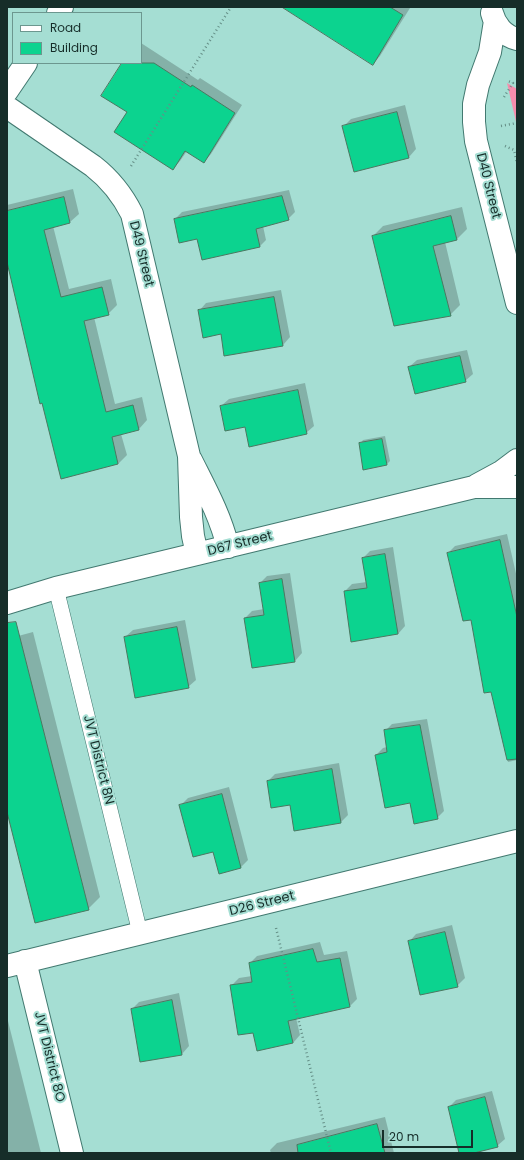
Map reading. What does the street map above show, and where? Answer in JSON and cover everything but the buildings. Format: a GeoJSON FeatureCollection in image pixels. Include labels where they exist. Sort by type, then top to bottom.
{"type":"FeatureCollection","features":[{"type":"Feature","properties":{"kind":"street"},"geometry":{"type":"LineString","coordinates":[[492,11],[499,28],[517,40]]}},
{"type":"Feature","properties":{"kind":"street","name":"D40 Street"},"geometry":{"type":"LineString","coordinates":[[492,11],[492,42],[485,68],[478,85],[474,104],[474,122],[476,140],[517,303]]}},
{"type":"Feature","properties":{"kind":"street","name":"D40 Street"},"geometry":{"type":"LineString","coordinates":[[485,68],[508,48],[517,43]]}},
{"type":"Feature","properties":{"kind":"street"},"geometry":{"type":"LineString","coordinates":[[7,91],[25,64]]}},
{"type":"Feature","properties":{"kind":"street","name":"D49 Street"},"geometry":{"type":"LineString","coordinates":[[7,107],[94,166],[106,176],[117,188],[132,214],[189,456],[191,517],[197,554]]}},
{"type":"Feature","properties":{"kind":"street","name":"D49 Street"},"geometry":{"type":"LineString","coordinates":[[189,456],[216,509],[223,526],[228,547]]}},
{"type":"Feature","properties":{"kind":"street","name":"D67 Street"},"geometry":{"type":"LineString","coordinates":[[474,487],[501,472],[517,460]]}},
{"type":"Feature","properties":{"kind":"street","name":"D67 Street"},"geometry":{"type":"LineString","coordinates":[[7,604],[56,588],[474,487],[517,487]]}},
{"type":"Feature","properties":{"kind":"street","name":"D26 Street"},"geometry":{"type":"LineString","coordinates":[[16,963],[517,841]]}},
{"type":"Feature","properties":{"kind":"street","name":"JVT District 8O"},"geometry":{"type":"LineString","coordinates":[[16,963],[72,1153]]}},
{"type":"Feature","properties":{"kind":"lane","name":"JVT District 8N"},"geometry":{"type":"LineString","coordinates":[[56,588],[140,933]]}},
{"type":"Feature","properties":{"kind":"path"},"geometry":{"type":"LineString","coordinates":[[117,188],[231,7]]}},
{"type":"Feature","properties":{"kind":"path"},"geometry":{"type":"LineString","coordinates":[[497,126],[517,123]]}},
{"type":"Feature","properties":{"kind":"path"},"geometry":{"type":"LineString","coordinates":[[270,902],[331,1153]]}},
{"type":"Feature","properties":{"kind":"shaded area"},"geometry":{"type":"Polygon","coordinates":[[[507,83],[517,89],[517,126],[507,83]]]}}]}
